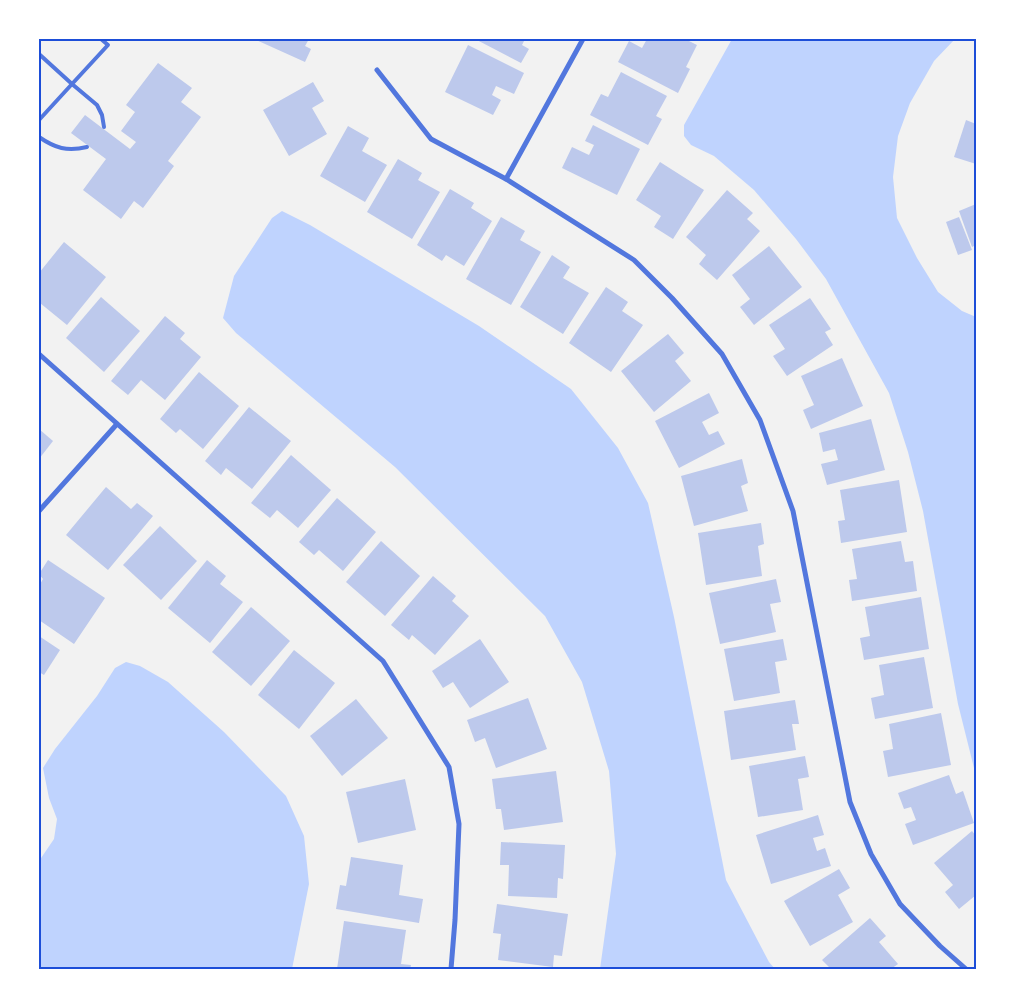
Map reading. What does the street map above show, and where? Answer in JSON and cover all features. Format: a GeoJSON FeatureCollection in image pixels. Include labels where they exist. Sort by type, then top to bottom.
{"type":"FeatureCollection","features":[{"type":"Feature","properties":{"kind":"street"},"geometry":{"type":"LineString","coordinates":[[506,178],[583,39]]}},
{"type":"Feature","properties":{"kind":"street"},"geometry":{"type":"LineString","coordinates":[[377,70],[431,139],[506,178],[634,260],[672,298],[722,354],[760,420],[793,511],[850,802],[871,854],[900,904],[940,946],[966,969]]}},
{"type":"Feature","properties":{"kind":"street"},"geometry":{"type":"LineString","coordinates":[[39,354],[383,661],[449,767],[459,824],[451,969]]}},
{"type":"Feature","properties":{"kind":"street"},"geometry":{"type":"LineString","coordinates":[[39,511],[117,424]]}},
{"type":"Feature","properties":{"kind":"lane"},"geometry":{"type":"LineString","coordinates":[[39,120],[108,45],[101,39]]}},
{"type":"Feature","properties":{"kind":"lane"},"geometry":{"type":"LineString","coordinates":[[39,54],[97,105],[102,114],[104,128]]}},
{"type":"Feature","properties":{"kind":"lane"},"geometry":{"type":"LineString","coordinates":[[39,137],[64,150],[87,147]]}},
{"type":"Feature","properties":{"kind":"water"},"geometry":{"type":"Polygon","coordinates":[[[732,39],[955,39],[934,61],[910,103],[898,136],[893,177],[897,218],[917,258],[938,292],[962,311],[976,317],[976,776],[958,704],[923,511],[908,452],[889,393],[826,279],[796,239],[754,190],[714,156],[691,145],[684,136],[684,125],[732,39]]]}},
{"type":"Feature","properties":{"kind":"water"},"geometry":{"type":"Polygon","coordinates":[[[282,211],[310,225],[479,326],[571,389],[618,448],[648,503],[674,617],[726,880],[769,962],[775,969],[600,969],[616,854],[609,771],[582,682],[545,616],[395,467],[236,333],[223,318],[234,276],[272,218],[282,211]]]}},
{"type":"Feature","properties":{"kind":"water"},"geometry":{"type":"Polygon","coordinates":[[[126,662],[140,666],[168,682],[224,732],[286,796],[304,836],[309,884],[292,969],[39,969],[39,861],[54,839],[57,819],[49,798],[43,768],[55,749],[97,696],[115,668],[126,662]]]}},
{"type":"Feature","properties":{"kind":"building"},"geometry":{"type":"Polygon","coordinates":[[[254,39],[309,39],[305,46],[311,49],[305,62],[254,39]]]}},
{"type":"Feature","properties":{"kind":"building"},"geometry":{"type":"Polygon","coordinates":[[[475,39],[525,39],[522,45],[529,49],[521,63],[475,39]]]}},
{"type":"Feature","properties":{"kind":"building"},"geometry":{"type":"Polygon","coordinates":[[[647,39],[685,39],[697,45],[686,67],[690,69],[678,93],[618,62],[629,41],[642,48],[647,39]]]}},
{"type":"Feature","properties":{"kind":"building"},"geometry":{"type":"Polygon","coordinates":[[[468,45],[524,73],[514,94],[496,86],[492,95],[501,100],[493,115],[445,92],[468,45]]]}},
{"type":"Feature","properties":{"kind":"building"},"geometry":{"type":"Polygon","coordinates":[[[158,63],[192,88],[181,102],[201,117],[168,161],[174,166],[143,208],[134,201],[121,219],[83,190],[106,159],[71,133],[85,115],[130,149],[136,142],[121,131],[135,112],[126,105],[158,63]]]}},
{"type":"Feature","properties":{"kind":"building"},"geometry":{"type":"Polygon","coordinates":[[[621,72],[667,96],[656,116],[662,119],[648,145],[590,115],[601,94],[608,97],[621,72]]]}},
{"type":"Feature","properties":{"kind":"building"},"geometry":{"type":"Polygon","coordinates":[[[313,82],[324,101],[312,108],[327,134],[289,156],[263,110],[313,82]]]}},
{"type":"Feature","properties":{"kind":"building"},"geometry":{"type":"Polygon","coordinates":[[[966,120],[976,124],[976,164],[954,157],[966,120]]]}},
{"type":"Feature","properties":{"kind":"building"},"geometry":{"type":"Polygon","coordinates":[[[593,125],[640,149],[617,195],[562,168],[572,147],[589,155],[594,145],[585,141],[593,125]]]}},
{"type":"Feature","properties":{"kind":"building"},"geometry":{"type":"Polygon","coordinates":[[[348,126],[369,138],[362,151],[387,165],[365,202],[320,176],[348,126]]]}},
{"type":"Feature","properties":{"kind":"building"},"geometry":{"type":"Polygon","coordinates":[[[398,159],[422,173],[418,180],[440,192],[412,239],[367,212],[398,159]]]}},
{"type":"Feature","properties":{"kind":"building"},"geometry":{"type":"Polygon","coordinates":[[[660,162],[704,190],[673,239],[654,227],[661,216],[636,200],[660,162]]]}},
{"type":"Feature","properties":{"kind":"building"},"geometry":{"type":"Polygon","coordinates":[[[450,189],[474,203],[471,208],[492,221],[464,266],[446,255],[442,261],[417,245],[450,189]]]}},
{"type":"Feature","properties":{"kind":"building"},"geometry":{"type":"Polygon","coordinates":[[[727,190],[753,213],[747,219],[760,231],[717,280],[699,264],[706,255],[686,237],[727,190]]]}},
{"type":"Feature","properties":{"kind":"building"},"geometry":{"type":"Polygon","coordinates":[[[976,204],[976,245],[972,247],[959,211],[976,204]]]}},
{"type":"Feature","properties":{"kind":"building"},"geometry":{"type":"Polygon","coordinates":[[[501,217],[525,231],[520,240],[541,252],[511,305],[466,279],[501,217]]]}},
{"type":"Feature","properties":{"kind":"building"},"geometry":{"type":"Polygon","coordinates":[[[959,217],[972,250],[958,255],[946,222],[959,217]]]}},
{"type":"Feature","properties":{"kind":"building"},"geometry":{"type":"Polygon","coordinates":[[[64,242],[106,277],[67,325],[40,303],[39,305],[39,273],[64,242]]]}},
{"type":"Feature","properties":{"kind":"building"},"geometry":{"type":"Polygon","coordinates":[[[769,246],[802,287],[754,325],[740,307],[750,299],[732,275],[769,246]]]}},
{"type":"Feature","properties":{"kind":"building"},"geometry":{"type":"Polygon","coordinates":[[[552,255],[570,267],[563,278],[589,293],[563,334],[520,307],[552,255]]]}},
{"type":"Feature","properties":{"kind":"building"},"geometry":{"type":"Polygon","coordinates":[[[606,287],[628,302],[622,311],[643,325],[611,372],[569,343],[606,287]]]}},
{"type":"Feature","properties":{"kind":"building"},"geometry":{"type":"Polygon","coordinates":[[[101,297],[140,331],[104,372],[66,338],[101,297]]]}},
{"type":"Feature","properties":{"kind":"building"},"geometry":{"type":"Polygon","coordinates":[[[810,298],[831,329],[825,332],[833,345],[787,376],[773,356],[785,349],[769,325],[810,298]]]}},
{"type":"Feature","properties":{"kind":"building"},"geometry":{"type":"Polygon","coordinates":[[[165,316],[185,333],[180,339],[201,357],[165,400],[141,380],[128,395],[111,381],[165,316]]]}},
{"type":"Feature","properties":{"kind":"building"},"geometry":{"type":"Polygon","coordinates":[[[668,334],[684,353],[675,361],[691,381],[654,412],[621,371],[668,334]]]}},
{"type":"Feature","properties":{"kind":"building"},"geometry":{"type":"Polygon","coordinates":[[[842,358],[863,406],[811,429],[803,410],[814,405],[801,376],[842,358]]]}},
{"type":"Feature","properties":{"kind":"building"},"geometry":{"type":"Polygon","coordinates":[[[199,372],[239,406],[203,449],[180,429],[176,433],[160,419],[199,372]]]}},
{"type":"Feature","properties":{"kind":"building"},"geometry":{"type":"Polygon","coordinates":[[[709,393],[719,413],[702,422],[709,435],[718,431],[725,444],[679,468],[655,421],[709,393]]]}},
{"type":"Feature","properties":{"kind":"building"},"geometry":{"type":"Polygon","coordinates":[[[249,407],[291,441],[252,489],[226,468],[221,475],[205,461],[249,407]]]}},
{"type":"Feature","properties":{"kind":"building"},"geometry":{"type":"Polygon","coordinates":[[[871,419],[885,470],[827,485],[821,464],[838,460],[835,449],[823,452],[819,433],[871,419]]]}},
{"type":"Feature","properties":{"kind":"building"},"geometry":{"type":"Polygon","coordinates":[[[39,429],[53,441],[39,459],[39,429]]]}},
{"type":"Feature","properties":{"kind":"building"},"geometry":{"type":"Polygon","coordinates":[[[291,455],[331,490],[298,528],[277,510],[270,518],[251,503],[291,455]]]}},
{"type":"Feature","properties":{"kind":"building"},"geometry":{"type":"Polygon","coordinates":[[[742,459],[748,483],[741,486],[748,511],[694,526],[681,476],[742,459]]]}},
{"type":"Feature","properties":{"kind":"building"},"geometry":{"type":"Polygon","coordinates":[[[899,480],[907,532],[841,543],[838,521],[845,520],[840,490],[899,480]]]}},
{"type":"Feature","properties":{"kind":"building"},"geometry":{"type":"Polygon","coordinates":[[[106,487],[131,509],[137,503],[153,516],[108,570],[66,535],[106,487]]]}},
{"type":"Feature","properties":{"kind":"building"},"geometry":{"type":"Polygon","coordinates":[[[337,498],[376,532],[343,571],[319,550],[314,555],[299,542],[337,498]]]}},
{"type":"Feature","properties":{"kind":"building"},"geometry":{"type":"Polygon","coordinates":[[[761,523],[764,544],[758,546],[762,576],[706,585],[698,533],[761,523]]]}},
{"type":"Feature","properties":{"kind":"building"},"geometry":{"type":"Polygon","coordinates":[[[160,526],[197,561],[161,600],[123,565],[160,526]]]}},
{"type":"Feature","properties":{"kind":"building"},"geometry":{"type":"Polygon","coordinates":[[[381,541],[420,576],[385,616],[346,582],[381,541]]]}},
{"type":"Feature","properties":{"kind":"building"},"geometry":{"type":"Polygon","coordinates":[[[901,541],[905,562],[913,561],[917,591],[852,601],[849,580],[857,579],[852,549],[901,541]]]}},
{"type":"Feature","properties":{"kind":"building"},"geometry":{"type":"Polygon","coordinates":[[[48,560],[105,598],[74,644],[39,620],[39,586],[43,579],[39,574],[48,560]]]}},
{"type":"Feature","properties":{"kind":"building"},"geometry":{"type":"Polygon","coordinates":[[[207,560],[226,576],[220,584],[243,602],[210,643],[168,608],[207,560]]]}},
{"type":"Feature","properties":{"kind":"building"},"geometry":{"type":"Polygon","coordinates":[[[433,576],[456,596],[452,601],[469,616],[435,655],[412,635],[409,640],[391,625],[433,576]]]}},
{"type":"Feature","properties":{"kind":"building"},"geometry":{"type":"Polygon","coordinates":[[[776,579],[781,602],[770,604],[776,632],[720,644],[709,593],[776,579]]]}},
{"type":"Feature","properties":{"kind":"building"},"geometry":{"type":"Polygon","coordinates":[[[921,597],[929,649],[864,660],[860,638],[870,636],[865,607],[921,597]]]}},
{"type":"Feature","properties":{"kind":"building"},"geometry":{"type":"Polygon","coordinates":[[[251,607],[290,641],[251,686],[212,652],[251,607]]]}},
{"type":"Feature","properties":{"kind":"building"},"geometry":{"type":"Polygon","coordinates":[[[39,636],[60,650],[44,675],[39,672],[39,636]]]}},
{"type":"Feature","properties":{"kind":"building"},"geometry":{"type":"Polygon","coordinates":[[[480,639],[509,682],[470,708],[453,682],[443,688],[432,671],[480,639]]]}},
{"type":"Feature","properties":{"kind":"building"},"geometry":{"type":"Polygon","coordinates":[[[783,639],[787,660],[775,662],[780,693],[734,701],[724,649],[783,639]]]}},
{"type":"Feature","properties":{"kind":"building"},"geometry":{"type":"Polygon","coordinates":[[[294,650],[335,683],[299,729],[258,695],[294,650]]]}},
{"type":"Feature","properties":{"kind":"building"},"geometry":{"type":"Polygon","coordinates":[[[924,657],[933,708],[875,719],[871,698],[884,695],[879,665],[924,657]]]}},
{"type":"Feature","properties":{"kind":"building"},"geometry":{"type":"Polygon","coordinates":[[[528,698],[547,749],[496,768],[485,738],[475,742],[467,720],[528,698]]]}},
{"type":"Feature","properties":{"kind":"building"},"geometry":{"type":"Polygon","coordinates":[[[356,699],[388,738],[342,776],[310,736],[356,699]]]}},
{"type":"Feature","properties":{"kind":"building"},"geometry":{"type":"Polygon","coordinates":[[[795,700],[799,724],[792,724],[796,750],[731,760],[724,711],[795,700]]]}},
{"type":"Feature","properties":{"kind":"building"},"geometry":{"type":"Polygon","coordinates":[[[941,713],[951,765],[888,777],[883,751],[893,749],[889,724],[941,713]]]}},
{"type":"Feature","properties":{"kind":"building"},"geometry":{"type":"Polygon","coordinates":[[[805,756],[809,777],[798,779],[803,810],[758,817],[749,766],[805,756]]]}},
{"type":"Feature","properties":{"kind":"building"},"geometry":{"type":"Polygon","coordinates":[[[556,771],[563,822],[504,830],[501,809],[496,809],[492,779],[556,771]]]}},
{"type":"Feature","properties":{"kind":"building"},"geometry":{"type":"Polygon","coordinates":[[[949,775],[956,794],[963,791],[974,823],[913,845],[905,824],[916,820],[911,807],[904,809],[898,793],[949,775]]]}},
{"type":"Feature","properties":{"kind":"building"},"geometry":{"type":"Polygon","coordinates":[[[405,779],[416,830],[358,843],[346,792],[405,779]]]}},
{"type":"Feature","properties":{"kind":"building"},"geometry":{"type":"Polygon","coordinates":[[[818,815],[824,835],[813,838],[817,851],[825,848],[831,866],[771,884],[756,835],[818,815]]]}},
{"type":"Feature","properties":{"kind":"building"},"geometry":{"type":"Polygon","coordinates":[[[972,831],[976,836],[976,895],[959,909],[945,892],[953,885],[934,863],[972,831]]]}},
{"type":"Feature","properties":{"kind":"building"},"geometry":{"type":"Polygon","coordinates":[[[501,842],[565,845],[563,879],[558,878],[557,898],[508,896],[509,865],[500,865],[501,842]]]}},
{"type":"Feature","properties":{"kind":"building"},"geometry":{"type":"Polygon","coordinates":[[[351,857],[403,865],[399,895],[423,899],[419,923],[336,909],[340,885],[346,886],[351,857]]]}},
{"type":"Feature","properties":{"kind":"building"},"geometry":{"type":"Polygon","coordinates":[[[839,869],[850,888],[838,895],[853,922],[810,946],[784,901],[839,869]]]}},
{"type":"Feature","properties":{"kind":"building"},"geometry":{"type":"Polygon","coordinates":[[[497,904],[568,914],[562,956],[554,955],[553,967],[498,960],[501,934],[493,933],[497,904]]]}},
{"type":"Feature","properties":{"kind":"building"},"geometry":{"type":"Polygon","coordinates":[[[870,918],[886,936],[879,942],[898,964],[891,969],[831,969],[822,960],[870,918]]]}},
{"type":"Feature","properties":{"kind":"building"},"geometry":{"type":"Polygon","coordinates":[[[344,921],[406,930],[401,964],[411,965],[410,969],[337,969],[344,921]]]}}]}
